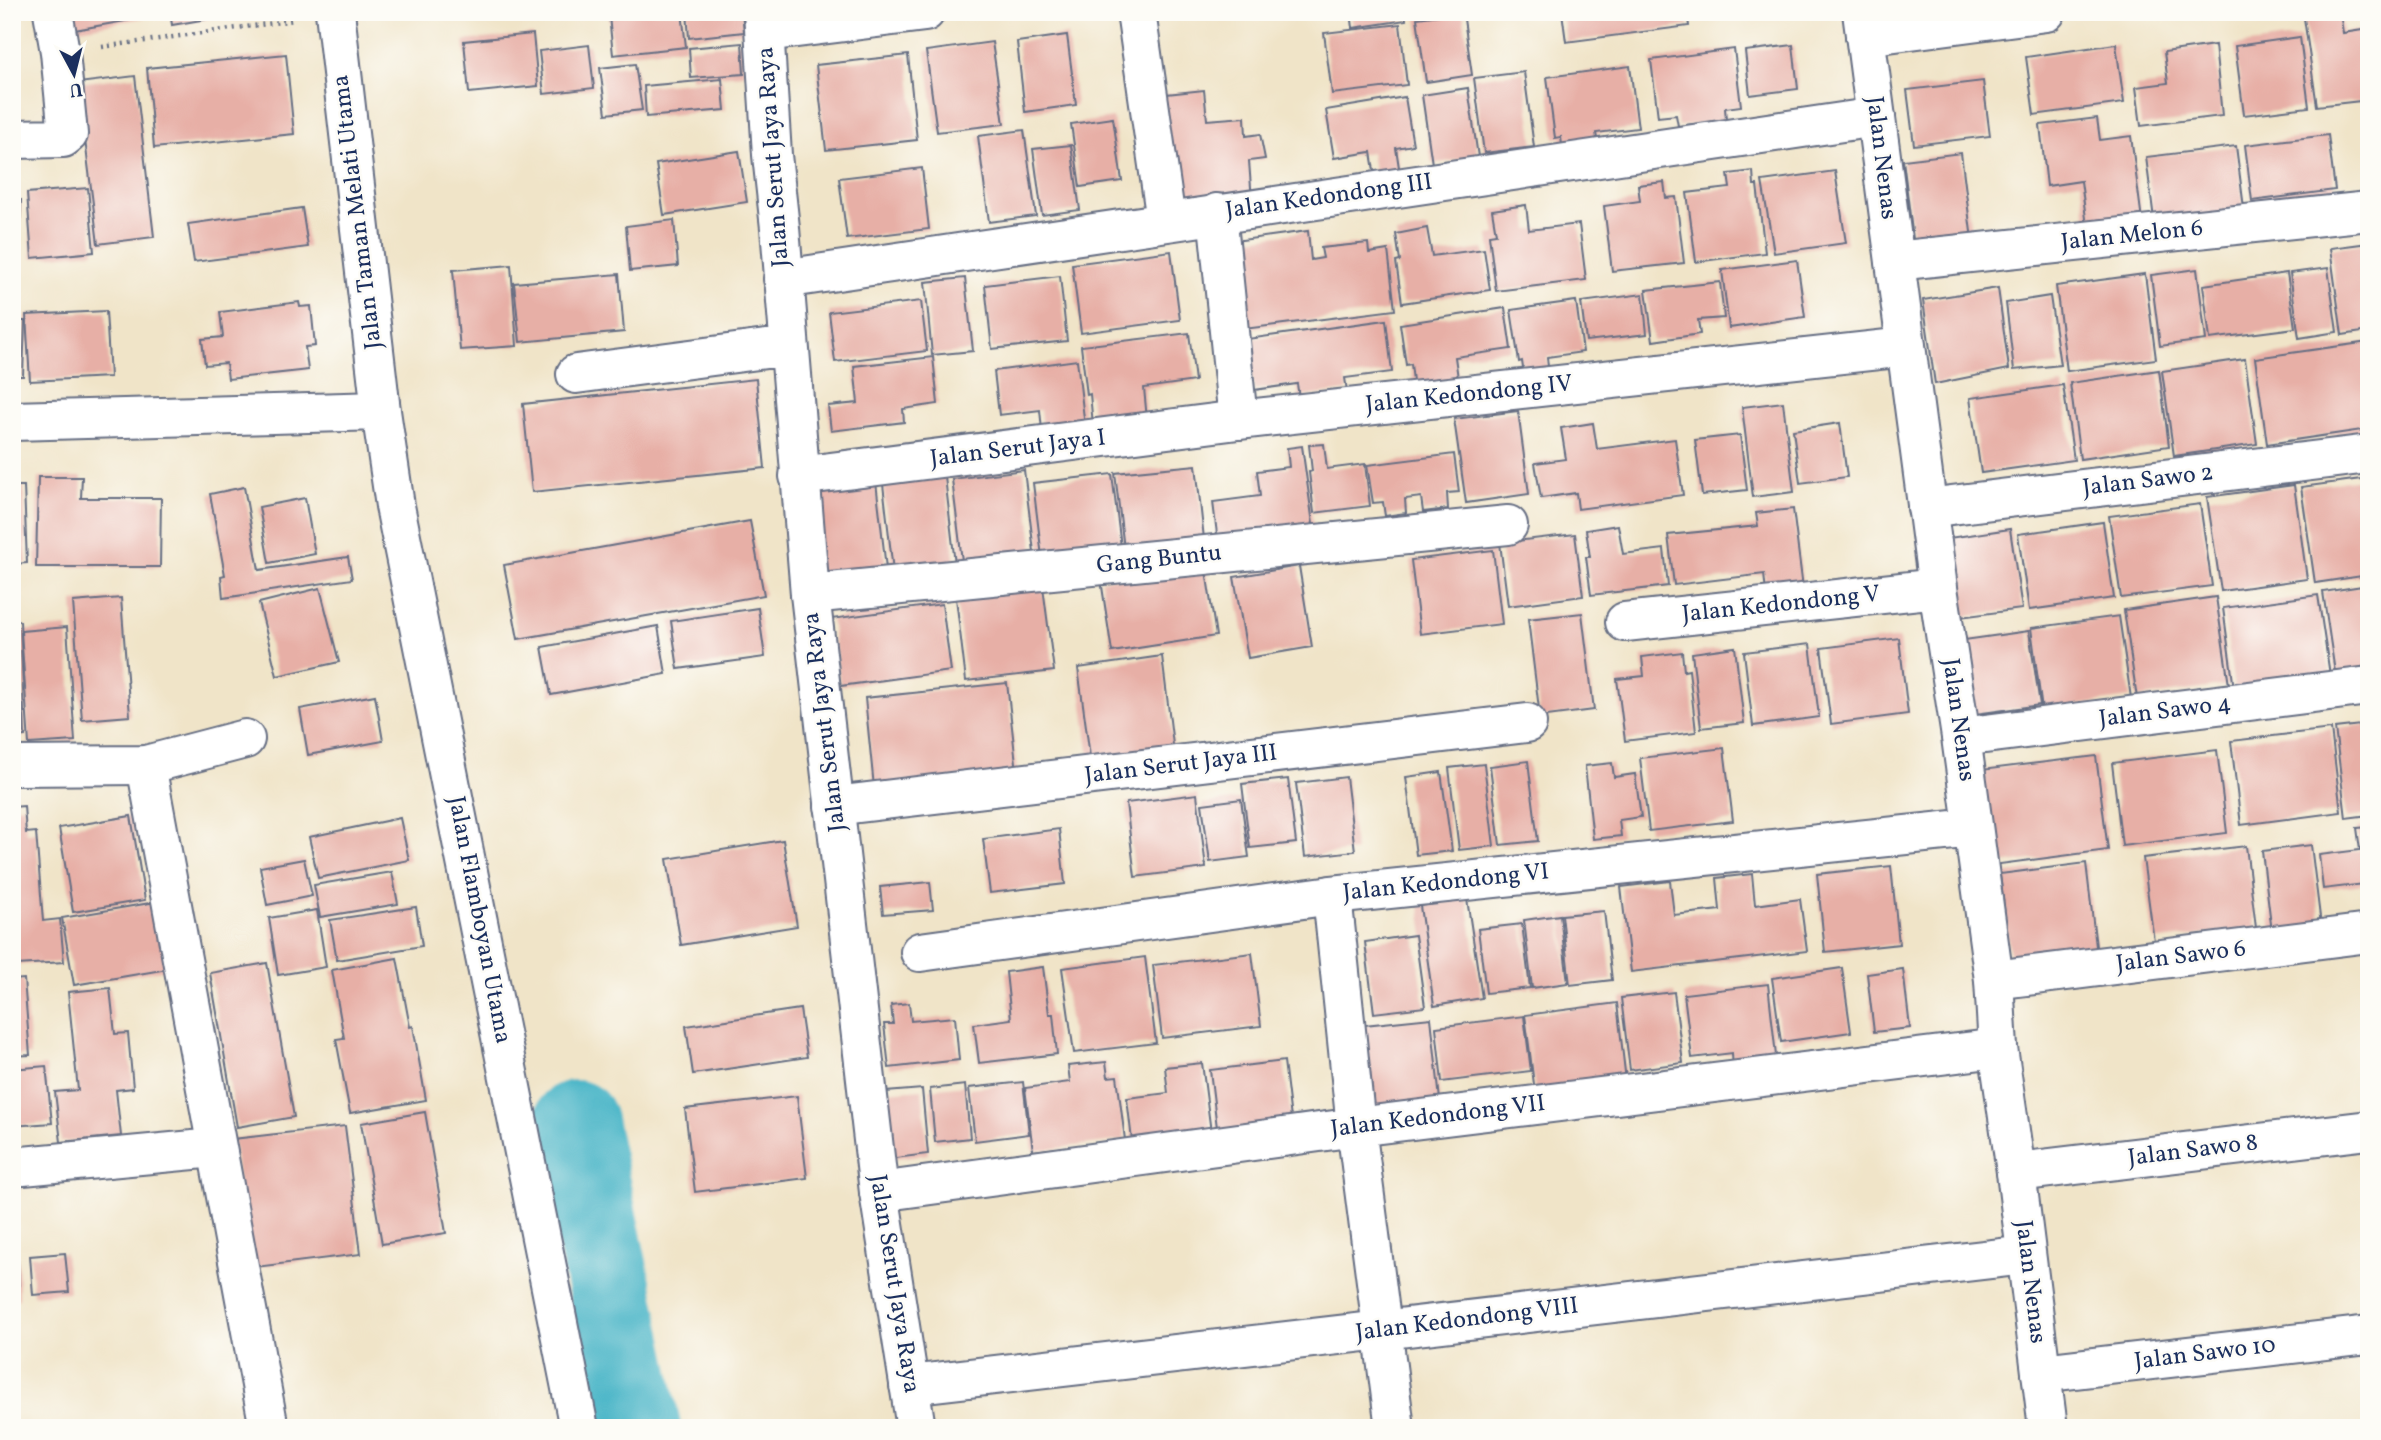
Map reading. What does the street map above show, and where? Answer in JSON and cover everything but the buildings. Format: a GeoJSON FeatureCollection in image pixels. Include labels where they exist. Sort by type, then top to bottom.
{"type":"FeatureCollection","features":[{"type":"Feature","properties":{"kind":"street"},"geometry":{"type":"LineString","coordinates":[[12,139],[63,138],[68,134],[53,12]]}},
{"type":"Feature","properties":{"kind":"street"},"geometry":{"type":"LineString","coordinates":[[764,22],[925,12]]}},
{"type":"Feature","properties":{"kind":"street"},"geometry":{"type":"LineString","coordinates":[[1136,12],[1166,221]]}},
{"type":"Feature","properties":{"kind":"street"},"geometry":{"type":"LineString","coordinates":[[1863,24],[2046,12]]}},
{"type":"Feature","properties":{"kind":"street","name":"Jalan Taman Melati Utama"},"geometry":{"type":"LineString","coordinates":[[335,13],[381,411]]}},
{"type":"Feature","properties":{"kind":"street","name":"Jalan Serut Jaya Raya"},"geometry":{"type":"LineString","coordinates":[[764,22],[772,155],[810,594],[879,1192],[916,1428]]}},
{"type":"Feature","properties":{"kind":"street","name":"Jalan Nenas"},"geometry":{"type":"LineString","coordinates":[[1863,24],[1938,589],[1994,980],[1998,1048],[2017,1172],[2048,1428]]}},
{"type":"Feature","properties":{"kind":"street","name":"Jalan Kedondong III"},"geometry":{"type":"LineString","coordinates":[[783,279],[1876,117]]}},
{"type":"Feature","properties":{"kind":"street","name":"Jalan Melon 6"},"geometry":{"type":"LineString","coordinates":[[1895,261],[2369,211]]}},
{"type":"Feature","properties":{"kind":"street"},"geometry":{"type":"LineString","coordinates":[[1216,213],[1238,420]]}},
{"type":"Feature","properties":{"kind":"street","name":"Jalan Kedondong IV"},"geometry":{"type":"LineString","coordinates":[[1238,420],[1906,347]]}},
{"type":"Feature","properties":{"kind":"street"},"geometry":{"type":"LineString","coordinates":[[576,374],[766,349],[788,349]]}},
{"type":"Feature","properties":{"kind":"street"},"geometry":{"type":"LineString","coordinates":[[12,421],[381,411]]}},
{"type":"Feature","properties":{"kind":"street","name":"Jalan Flamboyan Utama"},"geometry":{"type":"LineString","coordinates":[[381,411],[398,519],[579,1428]]}},
{"type":"Feature","properties":{"kind":"street","name":"Jalan Serut Jaya I"},"geometry":{"type":"LineString","coordinates":[[799,476],[1238,420]]}},
{"type":"Feature","properties":{"kind":"street","name":"Jalan Sawo 2"},"geometry":{"type":"LineString","coordinates":[[1927,508],[2369,454]]}},
{"type":"Feature","properties":{"kind":"street","name":"Gang Buntu"},"geometry":{"type":"LineString","coordinates":[[810,594],[1508,525]]}},
{"type":"Feature","properties":{"kind":"street","name":"Jalan Kedondong V"},"geometry":{"type":"LineString","coordinates":[[1625,622],[1938,589]]}},
{"type":"Feature","properties":{"kind":"street","name":"Jalan Sawo 4"},"geometry":{"type":"LineString","coordinates":[[1961,737],[2369,686]]}},
{"type":"Feature","properties":{"kind":"street","name":"Jalan Serut Jaya III"},"geometry":{"type":"LineString","coordinates":[[834,806],[1527,723]]}},
{"type":"Feature","properties":{"kind":"street"},"geometry":{"type":"LineString","coordinates":[[12,766],[146,765],[245,739]]}},
{"type":"Feature","properties":{"kind":"street"},"geometry":{"type":"LineString","coordinates":[[146,765],[215,1149],[269,1428]]}},
{"type":"Feature","properties":{"kind":"street","name":"Jalan Kedondong VI"},"geometry":{"type":"LineString","coordinates":[[920,952],[1332,895],[1973,828]]}},
{"type":"Feature","properties":{"kind":"street"},"geometry":{"type":"LineString","coordinates":[[1332,895],[1356,1127],[1395,1428]]}},
{"type":"Feature","properties":{"kind":"street","name":"Jalan Sawo 6"},"geometry":{"type":"LineString","coordinates":[[1994,980],[2369,933]]}},
{"type":"Feature","properties":{"kind":"street","name":"Jalan Kedondong VII"},"geometry":{"type":"LineString","coordinates":[[879,1192],[1356,1127],[1998,1048]]}},
{"type":"Feature","properties":{"kind":"street","name":"Jalan Sawo 8"},"geometry":{"type":"LineString","coordinates":[[2017,1172],[2369,1130]]}},
{"type":"Feature","properties":{"kind":"street"},"geometry":{"type":"LineString","coordinates":[[12,1167],[215,1149]]}},
{"type":"Feature","properties":{"kind":"street","name":"Jalan Kedondong VIII"},"geometry":{"type":"LineString","coordinates":[[909,1385],[2026,1255]]}},
{"type":"Feature","properties":{"kind":"street","name":"Jalan Sawo 10"},"geometry":{"type":"LineString","coordinates":[[2041,1373],[2369,1335]]}},
{"type":"Feature","properties":{"kind":"path"},"geometry":{"type":"LineString","coordinates":[[60,52],[335,13]]}},
{"type":"Feature","properties":{"kind":"waterway"},"geometry":{"type":"LineString","coordinates":[[575,1122],[639,1428]]}}]}
